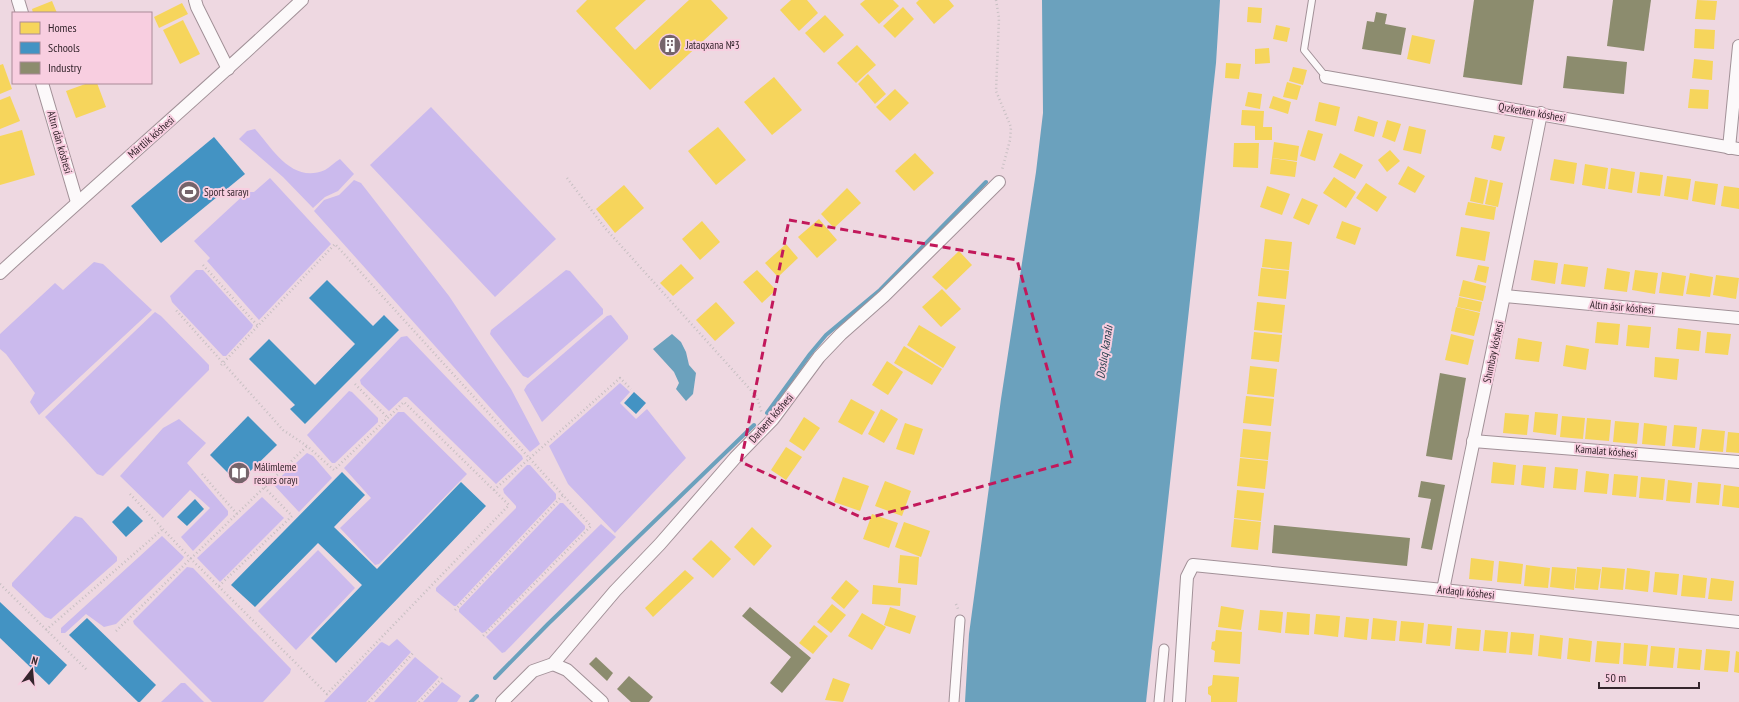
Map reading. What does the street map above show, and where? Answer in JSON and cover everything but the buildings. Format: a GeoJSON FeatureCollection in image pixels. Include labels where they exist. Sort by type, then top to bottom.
{"type":"FeatureCollection","features":[{"type":"Feature","properties":{"kind":"street"},"geometry":{"type":"LineString","coordinates":[[18,0],[22,12]]}},
{"type":"Feature","properties":{"kind":"street"},"geometry":{"type":"LineString","coordinates":[[195,0],[228,69]]}},
{"type":"Feature","properties":{"kind":"street","name":"Mártlik kóshesi"},"geometry":{"type":"LineString","coordinates":[[0,273],[77,202],[228,69],[302,0]]}},
{"type":"Feature","properties":{"kind":"street"},"geometry":{"type":"LineString","coordinates":[[1734,148],[1739,46]]}},
{"type":"Feature","properties":{"kind":"street","name":"Qızketken kóshesi"},"geometry":{"type":"LineString","coordinates":[[1326,77],[1541,113],[1734,148]]}},
{"type":"Feature","properties":{"kind":"street","name":"Altın dán kóshesi"},"geometry":{"type":"LineString","coordinates":[[42,84],[77,202]]}},
{"type":"Feature","properties":{"kind":"street","name":"Shımbay kóshesi"},"geometry":{"type":"LineString","coordinates":[[1443,590],[1473,441],[1505,296],[1541,113]]}},
{"type":"Feature","properties":{"kind":"street","name":"Darbent kóshesi"},"geometry":{"type":"LineString","coordinates":[[553,664],[615,591],[660,544],[735,458],[773,419],[825,351],[841,334],[884,296],[999,182]]}},
{"type":"Feature","properties":{"kind":"street","name":"Altın ásir kóshesi"},"geometry":{"type":"LineString","coordinates":[[1505,296],[1739,318]]}},
{"type":"Feature","properties":{"kind":"street","name":"Kamalat kóshesi"},"geometry":{"type":"LineString","coordinates":[[1473,441],[1739,462]]}},
{"type":"Feature","properties":{"kind":"street","name":"Ardaqlı kóshesi"},"geometry":{"type":"LineString","coordinates":[[1179,702],[1187,577],[1192,565],[1739,622]]}},
{"type":"Feature","properties":{"kind":"street"},"geometry":{"type":"LineString","coordinates":[[954,702],[960,620]]}},
{"type":"Feature","properties":{"kind":"street"},"geometry":{"type":"LineString","coordinates":[[1159,702],[1164,648]]}},
{"type":"Feature","properties":{"kind":"street"},"geometry":{"type":"LineString","coordinates":[[502,702],[533,671],[553,664],[567,670],[602,702]]}},
{"type":"Feature","properties":{"kind":"lane"},"geometry":{"type":"LineString","coordinates":[[1312,0],[1304,50],[1326,77]]}},
{"type":"Feature","properties":{"kind":"path"},"geometry":{"type":"LineString","coordinates":[[996,0],[999,18],[996,91],[1011,127],[1010,140],[999,182]]}},
{"type":"Feature","properties":{"kind":"path"},"geometry":{"type":"LineString","coordinates":[[567,178],[605,228],[757,397],[766,427]]}},
{"type":"Feature","properties":{"kind":"path"},"geometry":{"type":"LineString","coordinates":[[221,365],[335,244],[591,526],[483,636]]}},
{"type":"Feature","properties":{"kind":"path"},"geometry":{"type":"LineString","coordinates":[[203,265],[258,326]]}},
{"type":"Feature","properties":{"kind":"path"},"geometry":{"type":"LineString","coordinates":[[130,494],[191,559],[327,694],[509,505],[404,402],[334,470],[307,446],[283,430],[175,309]]}},
{"type":"Feature","properties":{"kind":"path"},"geometry":{"type":"LineString","coordinates":[[494,490],[620,378],[631,389]]}},
{"type":"Feature","properties":{"kind":"path"},"geometry":{"type":"LineString","coordinates":[[355,384],[388,418]]}},
{"type":"Feature","properties":{"kind":"path"},"geometry":{"type":"LineString","coordinates":[[116,631],[307,446]]}},
{"type":"Feature","properties":{"kind":"path"},"geometry":{"type":"LineString","coordinates":[[202,474],[237,514]]}},
{"type":"Feature","properties":{"kind":"path"},"geometry":{"type":"LineString","coordinates":[[219,586],[292,516],[264,487]]}},
{"type":"Feature","properties":{"kind":"path"},"geometry":{"type":"LineString","coordinates":[[455,610],[563,495]]}},
{"type":"Feature","properties":{"kind":"path"},"geometry":{"type":"LineString","coordinates":[[46,630],[163,529]]}},
{"type":"Feature","properties":{"kind":"path"},"geometry":{"type":"LineString","coordinates":[[0,584],[88,671]]}},
{"type":"Feature","properties":{"kind":"path"},"geometry":{"type":"LineString","coordinates":[[368,702],[414,652]]}},
{"type":"Feature","properties":{"kind":"path"},"geometry":{"type":"LineString","coordinates":[[419,702],[442,678]]}},
{"type":"Feature","properties":{"kind":"highlighted area"},"geometry":{"type":"Polygon","coordinates":[[[789,220],[1017,260],[1073,461],[865,519],[741,462],[789,220]]]}},
{"type":"Feature","properties":{"kind":"shaded area"},"geometry":{"type":"Polygon","coordinates":[[[431,107],[556,239],[495,297],[370,165],[431,107]]]}},
{"type":"Feature","properties":{"kind":"shaded area"},"geometry":{"type":"Polygon","coordinates":[[[255,129],[276,154],[293,168],[303,172],[313,173],[325,170],[340,159],[354,174],[338,191],[325,197],[313,208],[283,177],[239,139],[247,131],[255,129]]]}},
{"type":"Feature","properties":{"kind":"shaded area"},"geometry":{"type":"Polygon","coordinates":[[[270,178],[331,244],[259,320],[207,261],[210,258],[194,241],[247,192],[254,192],[270,178]]]}},
{"type":"Feature","properties":{"kind":"shaded area"},"geometry":{"type":"Polygon","coordinates":[[[354,180],[361,183],[449,296],[511,389],[540,444],[530,452],[314,211],[324,200],[339,195],[354,180]]]}},
{"type":"Feature","properties":{"kind":"shaded area"},"geometry":{"type":"Polygon","coordinates":[[[94,262],[103,264],[152,310],[39,415],[30,402],[35,393],[6,354],[0,349],[0,334],[55,283],[63,290],[94,262]]]}},
{"type":"Feature","properties":{"kind":"shaded area"},"geometry":{"type":"Polygon","coordinates":[[[196,270],[203,270],[253,325],[252,328],[226,356],[223,356],[172,302],[170,296],[196,270]]]}},
{"type":"Feature","properties":{"kind":"shaded area"},"geometry":{"type":"Polygon","coordinates":[[[566,270],[570,271],[603,309],[603,314],[528,378],[523,376],[490,334],[491,330],[566,270]]]}},
{"type":"Feature","properties":{"kind":"shaded area"},"geometry":{"type":"Polygon","coordinates":[[[155,312],[161,316],[209,365],[209,370],[103,476],[97,474],[45,417],[155,312]]]}},
{"type":"Feature","properties":{"kind":"shaded area"},"geometry":{"type":"Polygon","coordinates":[[[611,315],[628,336],[628,339],[542,422],[524,390],[527,385],[607,316],[611,315]]]}},
{"type":"Feature","properties":{"kind":"shaded area"},"geometry":{"type":"Polygon","coordinates":[[[407,336],[522,456],[523,459],[496,484],[407,397],[404,397],[389,411],[361,384],[360,380],[401,337],[407,336]]]}},
{"type":"Feature","properties":{"kind":"shaded area"},"geometry":{"type":"Polygon","coordinates":[[[620,383],[630,392],[620,403],[636,419],[647,409],[686,458],[615,533],[568,484],[549,446],[620,383]]]}},
{"type":"Feature","properties":{"kind":"shaded area"},"geometry":{"type":"Polygon","coordinates":[[[349,391],[352,392],[378,418],[378,422],[335,463],[332,463],[307,435],[349,391]]]}},
{"type":"Feature","properties":{"kind":"shaded area"},"geometry":{"type":"Polygon","coordinates":[[[398,412],[404,412],[467,474],[379,564],[375,565],[340,528],[371,498],[344,468],[398,412]]]}},
{"type":"Feature","properties":{"kind":"shaded area"},"geometry":{"type":"Polygon","coordinates":[[[179,419],[206,443],[187,463],[228,511],[228,515],[193,551],[181,537],[210,508],[190,490],[163,518],[120,476],[163,428],[179,419]]]}},
{"type":"Feature","properties":{"kind":"shaded area"},"geometry":{"type":"Polygon","coordinates":[[[307,453],[313,456],[332,478],[299,512],[273,484],[307,453]]]}},
{"type":"Feature","properties":{"kind":"shaded area"},"geometry":{"type":"Polygon","coordinates":[[[527,465],[530,465],[556,494],[556,499],[456,606],[454,606],[436,591],[436,588],[516,508],[516,506],[504,493],[503,489],[527,465]]]}},
{"type":"Feature","properties":{"kind":"shaded area"},"geometry":{"type":"Polygon","coordinates":[[[262,497],[284,518],[220,582],[197,558],[262,497]]]}},
{"type":"Feature","properties":{"kind":"shaded area"},"geometry":{"type":"Polygon","coordinates":[[[560,503],[563,503],[585,526],[585,529],[485,632],[482,633],[459,612],[459,609],[560,503]]]}},
{"type":"Feature","properties":{"kind":"shaded area"},"geometry":{"type":"Polygon","coordinates":[[[75,516],[82,518],[117,557],[117,561],[51,619],[45,617],[12,586],[12,583],[75,516]]]}},
{"type":"Feature","properties":{"kind":"shaded area"},"geometry":{"type":"Polygon","coordinates":[[[601,524],[616,537],[505,652],[502,653],[486,637],[601,524]]]}},
{"type":"Feature","properties":{"kind":"shaded area"},"geometry":{"type":"Polygon","coordinates":[[[162,536],[184,557],[116,624],[104,627],[86,614],[65,633],[61,633],[61,628],[162,536]]]}},
{"type":"Feature","properties":{"kind":"shaded area"},"geometry":{"type":"Polygon","coordinates":[[[318,550],[355,588],[296,650],[258,611],[318,550]]]}},
{"type":"Feature","properties":{"kind":"shaded area"},"geometry":{"type":"Polygon","coordinates":[[[187,567],[193,568],[291,669],[290,673],[263,702],[212,702],[134,624],[133,621],[187,567]]]}},
{"type":"Feature","properties":{"kind":"shaded area"},"geometry":{"type":"Polygon","coordinates":[[[397,639],[411,652],[366,702],[324,702],[380,643],[382,642],[389,646],[397,639]]]}},
{"type":"Feature","properties":{"kind":"shaded area"},"geometry":{"type":"Polygon","coordinates":[[[415,657],[439,677],[416,702],[374,702],[415,657]]]}},
{"type":"Feature","properties":{"kind":"shaded area"},"geometry":{"type":"Polygon","coordinates":[[[442,682],[461,696],[457,702],[423,702],[442,682]]]}},
{"type":"Feature","properties":{"kind":"shaded area"},"geometry":{"type":"Polygon","coordinates":[[[181,683],[185,683],[204,702],[161,702],[181,683]]]}},
{"type":"Feature","properties":{"kind":"water","name":"Doslıq kanalı"},"geometry":{"type":"Polygon","coordinates":[[[1042,0],[1220,0],[1216,63],[1146,702],[965,702],[969,634],[1001,399],[1036,172],[1043,113],[1042,0]]]}},
{"type":"Feature","properties":{"kind":"water"},"geometry":{"type":"Polygon","coordinates":[[[672,334],[681,342],[686,352],[689,365],[696,373],[693,394],[686,401],[676,389],[679,383],[674,372],[653,349],[672,334]]]}},
{"type":"Feature","properties":{"kind":"waterway"},"geometry":{"type":"LineString","coordinates":[[767,413],[810,354],[826,335],[880,290],[986,182]]}},
{"type":"Feature","properties":{"kind":"waterway"},"geometry":{"type":"LineString","coordinates":[[495,678],[548,624],[754,425]]}},
{"type":"Feature","properties":{"kind":"waterway"},"geometry":{"type":"LineString","coordinates":[[471,702],[477,696]]}},
{"type":"Feature","properties":{"kind":"place","name":"Jataqxana №3"},"geometry":{"type":"Point","coordinates":[670,45]}},
{"type":"Feature","properties":{"kind":"place","name":"Sport sarayı"},"geometry":{"type":"Point","coordinates":[189,192]}},
{"type":"Feature","properties":{"kind":"place","name":"Málimleme resurs orayı"},"geometry":{"type":"Point","coordinates":[239,473]}}]}
